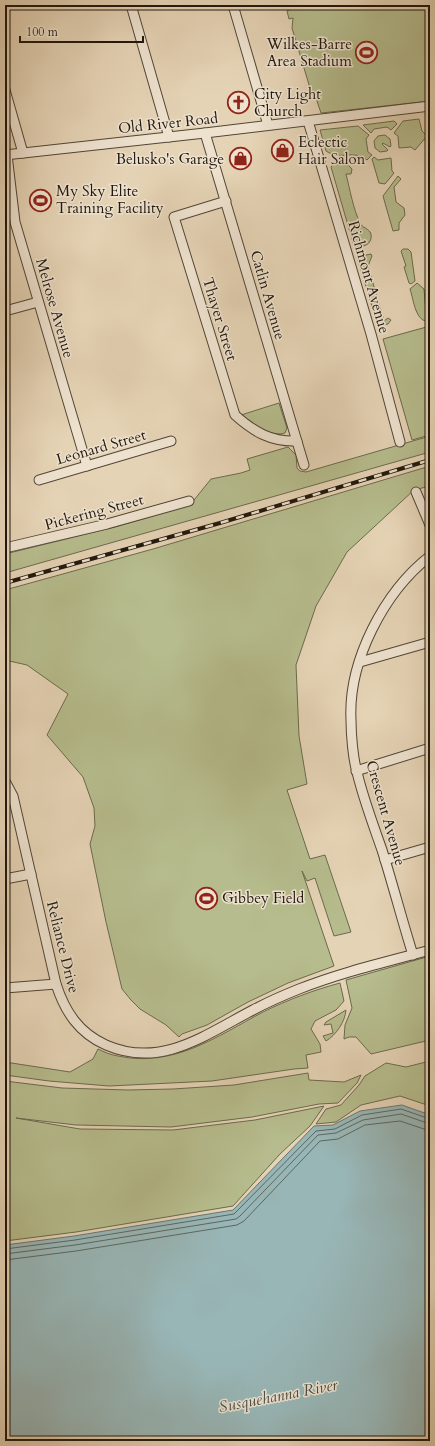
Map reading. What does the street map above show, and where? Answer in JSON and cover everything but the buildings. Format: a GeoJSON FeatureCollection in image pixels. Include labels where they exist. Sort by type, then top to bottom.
{"type":"FeatureCollection","features":[{"type":"Feature","properties":{"kind":"street"},"geometry":{"type":"LineString","coordinates":[[131,5],[169,137]]}},
{"type":"Feature","properties":{"kind":"street"},"geometry":{"type":"LineString","coordinates":[[233,5],[268,125]]}},
{"type":"Feature","properties":{"kind":"street"},"geometry":{"type":"LineString","coordinates":[[5,90],[23,153]]}},
{"type":"Feature","properties":{"kind":"street","name":"Old River Road"},"geometry":{"type":"LineString","coordinates":[[6,155],[430,106]]}},
{"type":"Feature","properties":{"kind":"street","name":"Richmont Avenue"},"geometry":{"type":"LineString","coordinates":[[308,121],[400,442]]}},
{"type":"Feature","properties":{"kind":"street","name":"Catlin Avenue"},"geometry":{"type":"LineString","coordinates":[[205,133],[304,465]]}},
{"type":"Feature","properties":{"kind":"street","name":"Melrose Avenue"},"geometry":{"type":"LineString","coordinates":[[6,155],[15,222],[87,466]]}},
{"type":"Feature","properties":{"kind":"street","name":"Thayer Street"},"geometry":{"type":"LineString","coordinates":[[226,201],[174,217],[235,415],[253,429],[267,437],[284,441],[297,441]]}},
{"type":"Feature","properties":{"kind":"street"},"geometry":{"type":"LineString","coordinates":[[5,311],[38,302]]}},
{"type":"Feature","properties":{"kind":"street","name":"Leonard Street"},"geometry":{"type":"LineString","coordinates":[[39,480],[171,441]]}},
{"type":"Feature","properties":{"kind":"street"},"geometry":{"type":"LineString","coordinates":[[416,492],[430,525]]}},
{"type":"Feature","properties":{"kind":"street","name":"Pickering Street"},"geometry":{"type":"LineString","coordinates":[[5,548],[107,524],[190,501]]}},
{"type":"Feature","properties":{"kind":"street","name":"Crescent Avenue"},"geometry":{"type":"LineString","coordinates":[[413,955],[385,860],[356,771],[350,720],[353,690],[360,662],[368,638],[379,615],[397,588],[430,556]]}},
{"type":"Feature","properties":{"kind":"street"},"geometry":{"type":"LineString","coordinates":[[360,662],[430,642]]}},
{"type":"Feature","properties":{"kind":"street"},"geometry":{"type":"LineString","coordinates":[[356,771],[430,748]]}},
{"type":"Feature","properties":{"kind":"street","name":"Reliance Drive"},"geometry":{"type":"LineString","coordinates":[[5,782],[13,796],[61,1001],[78,1026],[89,1036],[113,1048],[137,1054],[168,1051],[189,1044],[280,997],[300,989],[340,975],[430,950]]}},
{"type":"Feature","properties":{"kind":"street"},"geometry":{"type":"LineString","coordinates":[[385,860],[430,847]]}},
{"type":"Feature","properties":{"kind":"street"},"geometry":{"type":"LineString","coordinates":[[5,879],[31,874]]}},
{"type":"Feature","properties":{"kind":"street"},"geometry":{"type":"LineString","coordinates":[[5,988],[56,984]]}},
{"type":"Feature","properties":{"kind":"green space","name":"Wilkes-Barre Area Stadium"},"geometry":{"type":"Polygon","coordinates":[[[290,5],[430,5],[430,101],[321,113],[315,95],[310,88],[292,28],[293,18],[289,19],[287,11],[291,9],[290,5]]]}},
{"type":"Feature","properties":{"kind":"green space"},"geometry":{"type":"Polygon","coordinates":[[[419,119],[422,131],[427,136],[415,150],[411,147],[399,148],[398,136],[394,133],[403,121],[419,119]]]}},
{"type":"Feature","properties":{"kind":"green space"},"geometry":{"type":"Polygon","coordinates":[[[394,121],[397,124],[391,130],[387,127],[374,129],[371,133],[363,125],[394,121]]]}},
{"type":"Feature","properties":{"kind":"green space"},"geometry":{"type":"Polygon","coordinates":[[[358,126],[369,135],[366,139],[368,152],[372,155],[367,160],[357,155],[337,155],[326,151],[320,130],[358,126]]]}},
{"type":"Feature","properties":{"kind":"green space"},"geometry":{"type":"Polygon","coordinates":[[[385,135],[390,139],[391,146],[390,147],[383,143],[382,144],[388,150],[380,152],[375,148],[374,141],[378,136],[385,135]]]}},
{"type":"Feature","properties":{"kind":"green space"},"geometry":{"type":"Polygon","coordinates":[[[374,157],[378,160],[391,158],[392,171],[394,173],[385,184],[379,183],[372,159],[374,157]]]}},
{"type":"Feature","properties":{"kind":"green space"},"geometry":{"type":"Polygon","coordinates":[[[333,164],[348,165],[352,169],[351,174],[346,174],[354,205],[361,225],[369,230],[371,234],[370,241],[366,245],[360,247],[354,246],[331,167],[333,164]]]}},
{"type":"Feature","properties":{"kind":"green space"},"geometry":{"type":"Polygon","coordinates":[[[398,176],[401,179],[394,187],[396,202],[404,208],[405,215],[399,223],[399,230],[393,231],[383,196],[398,176]]]}},
{"type":"Feature","properties":{"kind":"green space"},"geometry":{"type":"Polygon","coordinates":[[[403,249],[408,249],[411,252],[415,281],[411,284],[409,283],[404,267],[406,266],[401,251],[403,249]]]}},
{"type":"Feature","properties":{"kind":"green space"},"geometry":{"type":"Polygon","coordinates":[[[371,254],[372,256],[368,266],[384,321],[388,318],[391,320],[388,324],[378,326],[357,257],[371,254]]]}},
{"type":"Feature","properties":{"kind":"green space"},"geometry":{"type":"Polygon","coordinates":[[[417,283],[424,289],[426,312],[430,312],[430,322],[421,319],[416,310],[410,289],[417,283]]]}},
{"type":"Feature","properties":{"kind":"green space"},"geometry":{"type":"Polygon","coordinates":[[[430,326],[430,435],[412,440],[383,339],[430,326]]]}},
{"type":"Feature","properties":{"kind":"green space"},"geometry":{"type":"Polygon","coordinates":[[[279,403],[287,428],[285,433],[279,434],[268,432],[256,426],[241,415],[279,403]]]}},
{"type":"Feature","properties":{"kind":"green space"},"geometry":{"type":"Polygon","coordinates":[[[430,436],[430,452],[5,573],[5,554],[115,527],[190,505],[211,479],[250,470],[247,459],[288,447],[296,455],[297,468],[300,471],[306,472],[430,436]]]}},
{"type":"Feature","properties":{"kind":"green space"},"geometry":{"type":"Polygon","coordinates":[[[430,466],[430,486],[414,490],[347,552],[316,606],[296,665],[299,736],[307,784],[287,790],[310,859],[325,855],[351,932],[334,936],[315,878],[307,881],[302,871],[334,966],[288,983],[248,1002],[207,1025],[182,1034],[179,1037],[166,1025],[140,1009],[122,989],[90,844],[95,826],[94,808],[83,777],[47,735],[68,694],[27,665],[5,660],[5,590],[153,549],[430,466]]]}},
{"type":"Feature","properties":{"kind":"green space"},"geometry":{"type":"Polygon","coordinates":[[[430,956],[430,1040],[371,1054],[356,1037],[344,1039],[345,1025],[352,1008],[346,980],[430,956]]]}},
{"type":"Feature","properties":{"kind":"green space"},"geometry":{"type":"Polygon","coordinates":[[[340,983],[344,1001],[336,1010],[315,1021],[311,1029],[320,1044],[321,1052],[306,1055],[308,1068],[212,1081],[109,1086],[49,1081],[5,1075],[5,1062],[70,1072],[93,1059],[98,1049],[115,1056],[138,1059],[157,1058],[176,1054],[211,1040],[282,1003],[340,983]]]}},
{"type":"Feature","properties":{"kind":"green space"},"geometry":{"type":"Polygon","coordinates":[[[346,1010],[344,1019],[339,1028],[326,1041],[323,1036],[333,1033],[331,1024],[324,1025],[326,1022],[346,1010]]]}},
{"type":"Feature","properties":{"kind":"green space"},"geometry":{"type":"Polygon","coordinates":[[[430,1061],[430,1106],[400,1096],[361,1105],[336,1122],[316,1124],[326,1109],[341,1105],[365,1076],[386,1063],[406,1067],[430,1061]]]}},
{"type":"Feature","properties":{"kind":"green space"},"geometry":{"type":"Polygon","coordinates":[[[308,1073],[309,1080],[344,1082],[361,1075],[357,1083],[338,1103],[319,1104],[252,1117],[171,1127],[76,1125],[16,1118],[80,1129],[173,1130],[255,1120],[324,1106],[310,1126],[280,1154],[233,1206],[76,1232],[5,1241],[5,1081],[62,1088],[128,1090],[173,1089],[234,1085],[308,1073]]]}},
{"type":"Feature","properties":{"kind":"water","name":"Susquehanna River"},"geometry":{"type":"Polygon","coordinates":[[[402,1105],[430,1115],[430,1441],[5,1441],[5,1245],[74,1236],[233,1210],[314,1126],[333,1125],[360,1111],[402,1105]]]}},
{"type":"Feature","properties":{"kind":"railway"},"geometry":{"type":"LineString","coordinates":[[5,583],[220,523],[430,460]]}},
{"type":"Feature","properties":{"kind":"place","name":"Wilkes-Barre Area Stadium"},"geometry":{"type":"Point","coordinates":[367,53]}},
{"type":"Feature","properties":{"kind":"place","name":"City Light Church"},"geometry":{"type":"Point","coordinates":[239,103]}},
{"type":"Feature","properties":{"kind":"place","name":"Eclectic Hair Salon"},"geometry":{"type":"Point","coordinates":[282,151]}},
{"type":"Feature","properties":{"kind":"place","name":"Belusko's Garage"},"geometry":{"type":"Point","coordinates":[240,159]}},
{"type":"Feature","properties":{"kind":"place","name":"My Sky Elite Training Facility"},"geometry":{"type":"Point","coordinates":[41,200]}},
{"type":"Feature","properties":{"kind":"place","name":"Gibbey Field"},"geometry":{"type":"Point","coordinates":[207,898]}}]}
